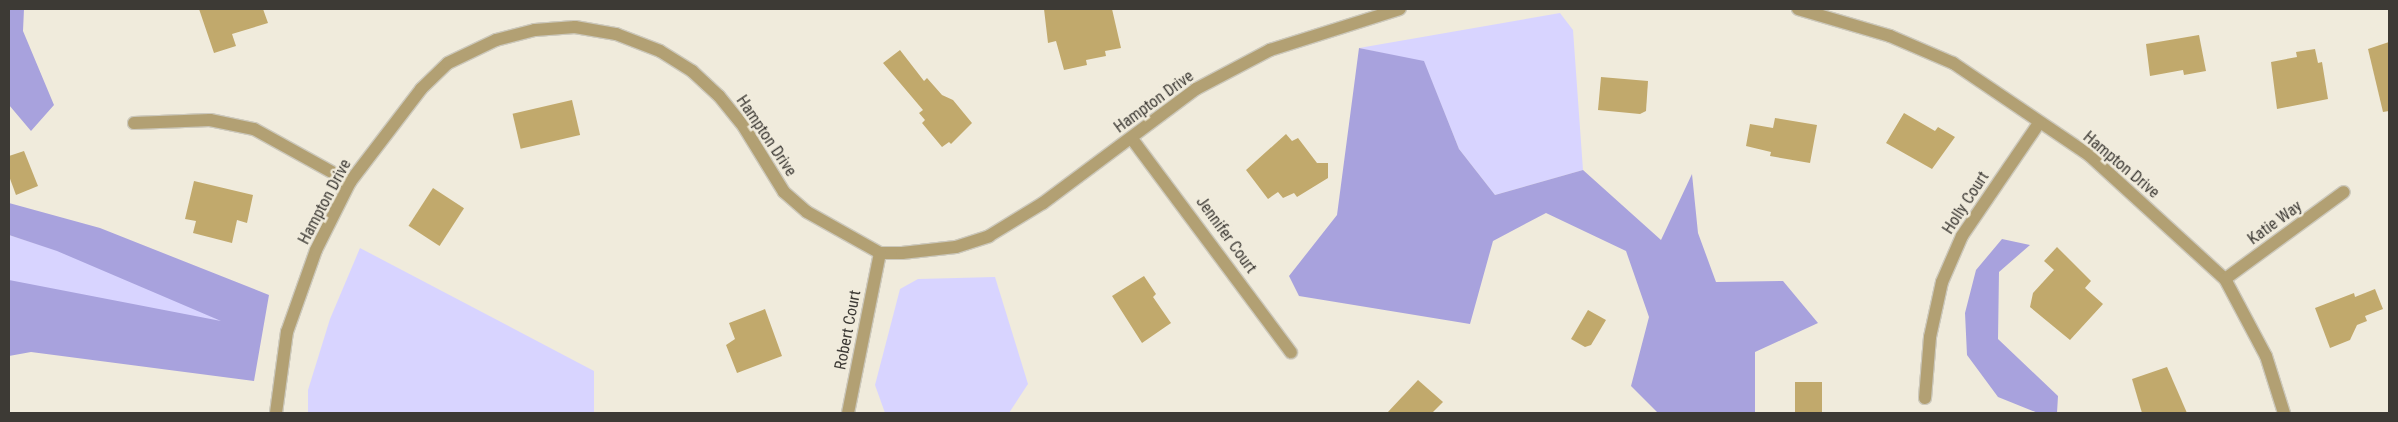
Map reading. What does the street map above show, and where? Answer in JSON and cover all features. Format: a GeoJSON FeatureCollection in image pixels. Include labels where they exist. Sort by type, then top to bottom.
{"type":"FeatureCollection","features":[{"type":"Feature","properties":{"kind":"street","name":"Hampton Drive"},"geometry":{"type":"LineString","coordinates":[[276,413],[287,332],[316,250],[350,182],[421,90],[448,63],[496,40],[535,30],[574,27],[616,34],[660,51],[692,71],[720,96],[744,127],[784,192],[807,212],[880,253],[956,247],[989,236],[1023,217],[1196,89],[1270,50],[1400,9]]}},
{"type":"Feature","properties":{"kind":"street","name":"Hampton Drive"},"geometry":{"type":"LineString","coordinates":[[1798,9],[1890,36],[1953,64],[2039,124],[2089,155],[2225,280],[2266,356],[2284,413]]}},
{"type":"Feature","properties":{"kind":"street"},"geometry":{"type":"LineString","coordinates":[[134,123],[210,120],[254,129],[350,182]]}},
{"type":"Feature","properties":{"kind":"street","name":"Holly Court"},"geometry":{"type":"LineString","coordinates":[[1925,398],[1930,337],[1942,282],[1962,236],[2039,124]]}},
{"type":"Feature","properties":{"kind":"street","name":"Jennifer Court"},"geometry":{"type":"LineString","coordinates":[[1132,138],[1291,352]]}},
{"type":"Feature","properties":{"kind":"street","name":"Katie Way"},"geometry":{"type":"LineString","coordinates":[[2225,280],[2344,192]]}},
{"type":"Feature","properties":{"kind":"street","name":"Robert Court"},"geometry":{"type":"LineString","coordinates":[[848,413],[880,253]]}},
{"type":"Feature","properties":{"kind":"shaded area"},"geometry":{"type":"Polygon","coordinates":[[[9,9],[24,9],[23,31],[54,105],[31,131],[9,105],[9,9]]]}},
{"type":"Feature","properties":{"kind":"shaded area"},"geometry":{"type":"Polygon","coordinates":[[[1560,13],[1573,30],[1583,170],[1495,195],[1459,149],[1424,62],[1359,48],[1560,13]]]}},
{"type":"Feature","properties":{"kind":"shaded area"},"geometry":{"type":"Polygon","coordinates":[[[1359,48],[1424,61],[1459,149],[1495,195],[1583,170],[1661,240],[1692,174],[1698,233],[1716,282],[1783,281],[1818,323],[1755,352],[1755,413],[1658,413],[1631,386],[1649,317],[1626,251],[1546,213],[1493,241],[1470,324],[1299,296],[1289,276],[1337,215],[1359,48]]]}},
{"type":"Feature","properties":{"kind":"shaded area"},"geometry":{"type":"Polygon","coordinates":[[[9,203],[100,228],[269,295],[254,381],[31,352],[9,356],[9,280],[221,321],[57,251],[9,235],[9,203]]]}},
{"type":"Feature","properties":{"kind":"shaded area"},"geometry":{"type":"Polygon","coordinates":[[[9,235],[251,312],[249,343],[9,286],[9,235]]]}},
{"type":"Feature","properties":{"kind":"shaded area"},"geometry":{"type":"Polygon","coordinates":[[[2002,239],[2030,245],[1999,272],[1998,339],[2058,396],[2057,413],[2038,413],[1998,397],[1967,355],[1965,313],[1976,270],[2002,239]]]}},
{"type":"Feature","properties":{"kind":"shaded area"},"geometry":{"type":"Polygon","coordinates":[[[360,248],[594,371],[594,413],[308,413],[308,390],[330,319],[360,248]]]}},
{"type":"Feature","properties":{"kind":"shaded area"},"geometry":{"type":"Polygon","coordinates":[[[995,277],[1028,384],[1009,413],[885,413],[875,385],[900,289],[918,279],[995,277]]]}},
{"type":"Feature","properties":{"kind":"building"},"geometry":{"type":"Polygon","coordinates":[[[199,9],[263,9],[268,23],[232,34],[236,46],[214,53],[199,9]]]}},
{"type":"Feature","properties":{"kind":"building"},"geometry":{"type":"Polygon","coordinates":[[[1044,9],[1112,9],[1121,48],[1105,51],[1106,56],[1086,60],[1087,65],[1064,70],[1056,41],[1048,43],[1044,9]]]}},
{"type":"Feature","properties":{"kind":"building"},"geometry":{"type":"Polygon","coordinates":[[[2199,35],[2206,71],[2184,75],[2183,70],[2150,76],[2146,44],[2199,35]]]}},
{"type":"Feature","properties":{"kind":"building"},"geometry":{"type":"Polygon","coordinates":[[[2389,42],[2389,111],[2383,112],[2368,49],[2389,42]]]}},
{"type":"Feature","properties":{"kind":"building"},"geometry":{"type":"Polygon","coordinates":[[[2315,49],[2318,63],[2322,62],[2328,99],[2277,109],[2271,62],[2297,57],[2296,52],[2315,49]]]}},
{"type":"Feature","properties":{"kind":"building"},"geometry":{"type":"Polygon","coordinates":[[[900,50],[924,81],[927,78],[942,95],[953,100],[972,123],[951,144],[949,142],[942,147],[922,123],[925,120],[919,113],[923,110],[883,63],[900,50]]]}},
{"type":"Feature","properties":{"kind":"building"},"geometry":{"type":"Polygon","coordinates":[[[1601,77],[1648,81],[1646,111],[1640,114],[1598,110],[1601,77]]]}},
{"type":"Feature","properties":{"kind":"building"},"geometry":{"type":"Polygon","coordinates":[[[572,100],[580,135],[521,149],[513,114],[572,100]]]}},
{"type":"Feature","properties":{"kind":"building"},"geometry":{"type":"Polygon","coordinates":[[[1904,113],[1935,131],[1938,127],[1955,137],[1932,169],[1886,143],[1904,113]]]}},
{"type":"Feature","properties":{"kind":"building"},"geometry":{"type":"Polygon","coordinates":[[[1775,118],[1817,125],[1810,163],[1770,156],[1771,152],[1746,146],[1750,124],[1773,128],[1775,118]]]}},
{"type":"Feature","properties":{"kind":"building"},"geometry":{"type":"Polygon","coordinates":[[[1286,134],[1292,141],[1298,138],[1317,163],[1328,163],[1328,178],[1297,197],[1294,193],[1283,198],[1278,192],[1268,199],[1246,170],[1286,134]]]}},
{"type":"Feature","properties":{"kind":"building"},"geometry":{"type":"Polygon","coordinates":[[[24,151],[38,186],[16,195],[9,176],[9,156],[24,151]]]}},
{"type":"Feature","properties":{"kind":"building"},"geometry":{"type":"Polygon","coordinates":[[[194,181],[253,195],[247,223],[237,220],[232,243],[193,233],[196,221],[185,219],[194,181]]]}},
{"type":"Feature","properties":{"kind":"building"},"geometry":{"type":"Polygon","coordinates":[[[433,188],[464,208],[440,246],[408,226],[433,188]]]}},
{"type":"Feature","properties":{"kind":"building"},"geometry":{"type":"Polygon","coordinates":[[[2057,247],[2091,281],[2085,288],[2103,304],[2070,340],[2030,307],[2033,293],[2054,270],[2044,261],[2057,247]]]}},
{"type":"Feature","properties":{"kind":"building"},"geometry":{"type":"Polygon","coordinates":[[[1144,276],[1156,294],[1153,297],[1171,323],[1142,343],[1112,296],[1144,276]]]}},
{"type":"Feature","properties":{"kind":"building"},"geometry":{"type":"Polygon","coordinates":[[[2375,289],[2383,309],[2365,316],[2367,321],[2357,325],[2350,340],[2330,348],[2315,308],[2354,293],[2355,297],[2375,289]]]}},
{"type":"Feature","properties":{"kind":"building"},"geometry":{"type":"Polygon","coordinates":[[[765,309],[782,356],[737,373],[726,345],[735,339],[729,323],[765,309]]]}},
{"type":"Feature","properties":{"kind":"building"},"geometry":{"type":"Polygon","coordinates":[[[1588,310],[1606,320],[1591,345],[1585,347],[1571,339],[1588,310]]]}},
{"type":"Feature","properties":{"kind":"building"},"geometry":{"type":"Polygon","coordinates":[[[2167,367],[2187,413],[2142,413],[2132,379],[2167,367]]]}},
{"type":"Feature","properties":{"kind":"building"},"geometry":{"type":"Polygon","coordinates":[[[1418,380],[1443,402],[1432,413],[1387,413],[1418,380]]]}},
{"type":"Feature","properties":{"kind":"building"},"geometry":{"type":"Polygon","coordinates":[[[1795,382],[1822,382],[1822,413],[1795,413],[1795,382]]]}}]}
